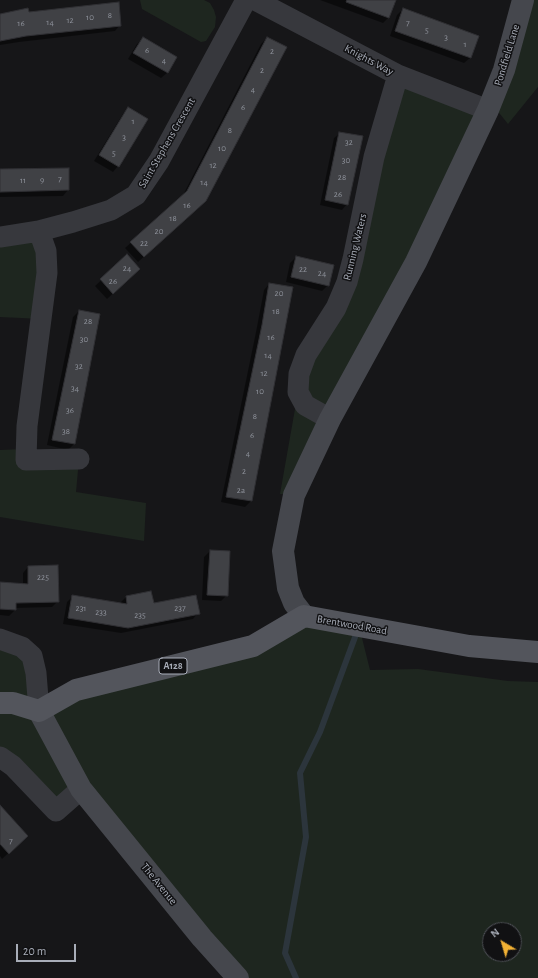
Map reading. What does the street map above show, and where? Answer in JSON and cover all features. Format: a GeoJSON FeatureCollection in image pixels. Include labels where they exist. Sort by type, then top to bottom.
{"type":"FeatureCollection","features":[{"type":"Feature","properties":{"kind":"main road","name":"Brentwood Road"},"geometry":{"type":"LineString","coordinates":[[39,710],[76,690],[253,646],[304,616],[469,646],[538,652]]}},
{"type":"Feature","properties":{"kind":"main road"},"geometry":{"type":"LineString","coordinates":[[0,703],[12,703],[39,710]]}},
{"type":"Feature","properties":{"kind":"street","name":"Saint Stephens Crescent"},"geometry":{"type":"LineString","coordinates":[[0,237],[40,231],[111,210],[136,196],[159,160],[246,0]]}},
{"type":"Feature","properties":{"kind":"street","name":"Knights Way"},"geometry":{"type":"LineString","coordinates":[[255,0],[398,75],[488,110]]}},
{"type":"Feature","properties":{"kind":"street","name":"Pondfield Lane"},"geometry":{"type":"LineString","coordinates":[[488,110],[504,70],[523,0]]}},
{"type":"Feature","properties":{"kind":"street","name":"Running Waters"},"geometry":{"type":"LineString","coordinates":[[330,419],[306,405],[298,392],[299,374],[306,355],[336,308],[347,282],[353,260],[374,157],[398,75]]}},
{"type":"Feature","properties":{"kind":"street"},"geometry":{"type":"LineString","coordinates":[[304,616],[294,603],[288,588],[283,551],[294,495],[330,419],[416,262],[488,110]]}},
{"type":"Feature","properties":{"kind":"street"},"geometry":{"type":"LineString","coordinates":[[40,231],[46,251],[47,273],[27,426],[26,460],[79,459]]}},
{"type":"Feature","properties":{"kind":"street"},"geometry":{"type":"LineString","coordinates":[[0,639],[22,647],[32,656],[36,673],[39,710]]}},
{"type":"Feature","properties":{"kind":"street","name":"The Avenue"},"geometry":{"type":"LineString","coordinates":[[39,710],[81,789],[202,938],[238,978]]}},
{"type":"Feature","properties":{"kind":"street"},"geometry":{"type":"LineString","coordinates":[[0,757],[13,766],[56,811],[81,789]]}},
{"type":"Feature","properties":{"kind":"shaded area"},"geometry":{"type":"Polygon","coordinates":[[[140,0],[204,0],[210,3],[214,10],[216,17],[215,27],[206,41],[201,42],[142,9],[140,0]]]}},
{"type":"Feature","properties":{"kind":"shaded area"},"geometry":{"type":"Polygon","coordinates":[[[523,0],[538,0],[538,87],[508,124],[492,104],[523,0]]]}},
{"type":"Feature","properties":{"kind":"shaded area"},"geometry":{"type":"Polygon","coordinates":[[[398,75],[488,110],[294,495],[280,494],[298,392],[323,331],[398,75]]]}},
{"type":"Feature","properties":{"kind":"shaded area"},"geometry":{"type":"Polygon","coordinates":[[[39,231],[42,319],[0,317],[0,237],[39,231]]]}},
{"type":"Feature","properties":{"kind":"shaded area"},"geometry":{"type":"Polygon","coordinates":[[[25,449],[79,459],[76,492],[146,503],[144,541],[0,517],[0,450],[25,449]]]}},
{"type":"Feature","properties":{"kind":"shaded area"},"geometry":{"type":"Polygon","coordinates":[[[304,616],[359,626],[370,670],[418,669],[508,681],[538,682],[538,978],[241,978],[81,789],[56,811],[0,757],[0,639],[22,647],[39,710],[231,651],[304,616]]]}},
{"type":"Feature","properties":{"kind":"building"},"geometry":{"type":"Polygon","coordinates":[[[347,0],[396,0],[389,18],[346,2],[347,0]]]}},
{"type":"Feature","properties":{"kind":"building"},"geometry":{"type":"Polygon","coordinates":[[[119,2],[121,26],[26,36],[0,41],[0,14],[28,8],[29,12],[119,2]]]}},
{"type":"Feature","properties":{"kind":"building"},"geometry":{"type":"Polygon","coordinates":[[[403,8],[479,36],[471,58],[395,31],[403,8]]]}},
{"type":"Feature","properties":{"kind":"building"},"geometry":{"type":"Polygon","coordinates":[[[143,37],[177,57],[168,73],[133,53],[143,37]]]}},
{"type":"Feature","properties":{"kind":"building"},"geometry":{"type":"Polygon","coordinates":[[[267,37],[287,47],[206,201],[144,257],[130,242],[187,191],[267,37]]]}},
{"type":"Feature","properties":{"kind":"building"},"geometry":{"type":"Polygon","coordinates":[[[128,107],[148,119],[119,167],[99,155],[128,107]]]}},
{"type":"Feature","properties":{"kind":"building"},"geometry":{"type":"Polygon","coordinates":[[[339,132],[363,136],[348,205],[325,200],[339,132]]]}},
{"type":"Feature","properties":{"kind":"building"},"geometry":{"type":"Polygon","coordinates":[[[69,168],[69,190],[0,192],[0,169],[69,168]]]}},
{"type":"Feature","properties":{"kind":"building"},"geometry":{"type":"Polygon","coordinates":[[[127,254],[140,269],[113,294],[100,279],[127,254]]]}},
{"type":"Feature","properties":{"kind":"building"},"geometry":{"type":"Polygon","coordinates":[[[296,256],[334,265],[329,286],[291,277],[296,256]]]}},
{"type":"Feature","properties":{"kind":"building"},"geometry":{"type":"Polygon","coordinates":[[[269,283],[293,287],[252,501],[226,497],[262,325],[269,283]]]}},
{"type":"Feature","properties":{"kind":"building"},"geometry":{"type":"Polygon","coordinates":[[[79,310],[100,314],[75,444],[52,440],[79,310]]]}},
{"type":"Feature","properties":{"kind":"building"},"geometry":{"type":"Polygon","coordinates":[[[210,550],[230,551],[228,596],[207,595],[210,550]]]}},
{"type":"Feature","properties":{"kind":"building"},"geometry":{"type":"Polygon","coordinates":[[[58,565],[59,602],[16,603],[16,610],[0,609],[0,582],[28,584],[28,566],[58,565]]]}},
{"type":"Feature","properties":{"kind":"building"},"geometry":{"type":"Polygon","coordinates":[[[151,591],[154,603],[196,595],[200,614],[128,628],[68,618],[72,595],[127,604],[126,596],[151,591]]]}},
{"type":"Feature","properties":{"kind":"building"},"geometry":{"type":"Polygon","coordinates":[[[0,805],[28,836],[9,854],[0,844],[0,805]]]}},
{"type":"Feature","properties":{"kind":"waterway"},"geometry":{"type":"LineString","coordinates":[[296,978],[285,953],[306,837],[300,773],[320,732],[358,629]]}}]}
